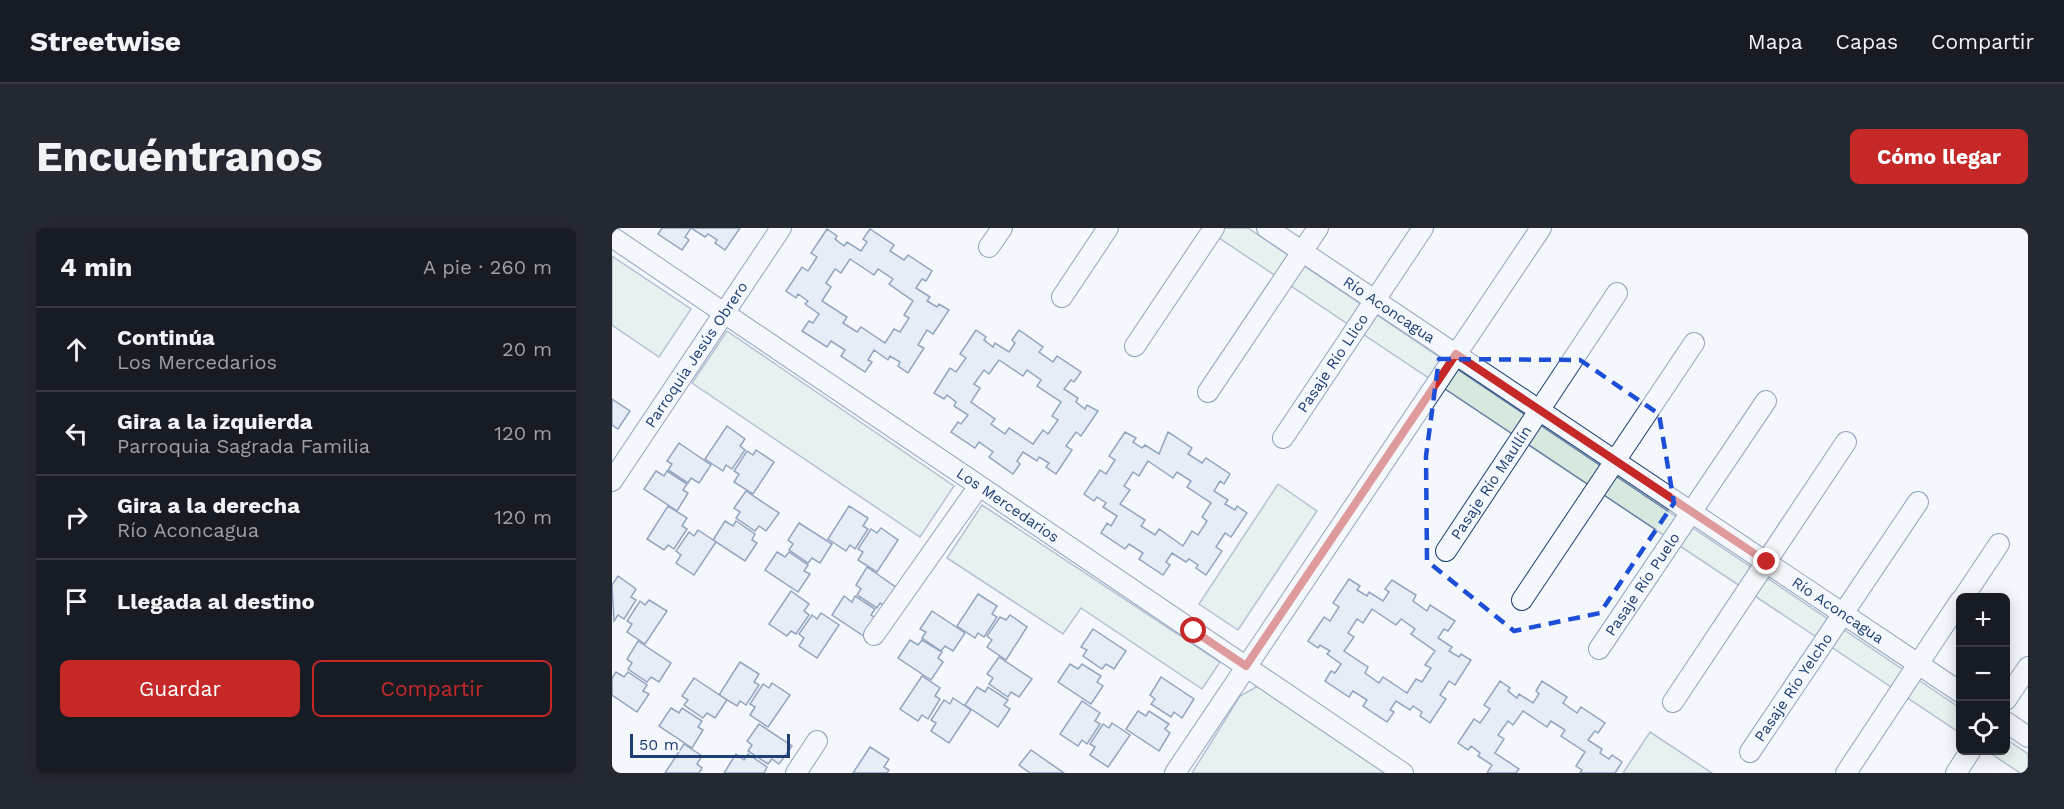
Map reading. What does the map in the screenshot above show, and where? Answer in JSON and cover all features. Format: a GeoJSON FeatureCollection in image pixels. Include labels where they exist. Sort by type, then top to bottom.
{"type":"FeatureCollection","features":[{"type":"Feature","properties":{"kind":"street","name":"Parroquia Jesús Obrero"},"geometry":{"type":"LineString","coordinates":[[612,481],[781,228]]}},
{"type":"Feature","properties":{"kind":"street"},"geometry":{"type":"LineString","coordinates":[[989,247],[1002,228]]}},
{"type":"Feature","properties":{"kind":"street"},"geometry":{"type":"LineString","coordinates":[[1062,297],[1108,228]]}},
{"type":"Feature","properties":{"kind":"street"},"geometry":{"type":"LineString","coordinates":[[1135,346],[1214,228]]}},
{"type":"Feature","properties":{"kind":"street","name":"Río Aconcagua"},"geometry":{"type":"LineString","coordinates":[[1267,228],[1956,689]]}},
{"type":"Feature","properties":{"kind":"street"},"geometry":{"type":"LineString","coordinates":[[1208,392],[1318,228]]}},
{"type":"Feature","properties":{"kind":"street","name":"Pasaje Río Llico"},"geometry":{"type":"LineString","coordinates":[[1283,438],[1423,228]]}},
{"type":"Feature","properties":{"kind":"street"},"geometry":{"type":"LineString","coordinates":[[1175,773],[1540,228]]}},
{"type":"Feature","properties":{"kind":"street","name":"Los Mercedarios"},"geometry":{"type":"LineString","coordinates":[[612,237],[1404,773]]}},
{"type":"Feature","properties":{"kind":"street","name":"Pasaje Río Maullín"},"geometry":{"type":"LineString","coordinates":[[1446,551],[1617,293]]}},
{"type":"Feature","properties":{"kind":"street"},"geometry":{"type":"LineString","coordinates":[[1522,600],[1694,343]]}},
{"type":"Feature","properties":{"kind":"street","name":"Pasaje Río Puelo"},"geometry":{"type":"LineString","coordinates":[[1599,649],[1766,401]]}},
{"type":"Feature","properties":{"kind":"street"},"geometry":{"type":"LineString","coordinates":[[1673,702],[1846,442]]}},
{"type":"Feature","properties":{"kind":"street"},"geometry":{"type":"LineString","coordinates":[[874,635],[979,486]]}},
{"type":"Feature","properties":{"kind":"street","name":"Pasaje Río Yelcho"},"geometry":{"type":"LineString","coordinates":[[1750,752],[1918,502]]}},
{"type":"Feature","properties":{"kind":"street"},"geometry":{"type":"LineString","coordinates":[[1966,593],[1999,544]]}},
{"type":"Feature","properties":{"kind":"street"},"geometry":{"type":"LineString","coordinates":[[1846,773],[1956,608]]}},
{"type":"Feature","properties":{"kind":"street"},"geometry":{"type":"LineString","coordinates":[[2010,694],[2028,667]]}},
{"type":"Feature","properties":{"kind":"street"},"geometry":{"type":"LineString","coordinates":[[2010,725],[2028,737]]}},
{"type":"Feature","properties":{"kind":"street"},"geometry":{"type":"LineString","coordinates":[[796,773],[817,741]]}},
{"type":"Feature","properties":{"kind":"street"},"geometry":{"type":"LineString","coordinates":[[1956,773],[1968,755]]}},
{"type":"Feature","properties":{"kind":"highlighted area"},"geometry":{"type":"Polygon","coordinates":[[[1439,359],[1580,360],[1659,414],[1674,503],[1600,613],[1514,631],[1427,561],[1426,456],[1439,359]]]}},
{"type":"Feature","properties":{"kind":"shaded area"},"geometry":{"type":"Polygon","coordinates":[[[1204,228],[1248,228],[1956,705],[1956,730],[1204,228]]]}},
{"type":"Feature","properties":{"kind":"shaded area"},"geometry":{"type":"Polygon","coordinates":[[[612,256],[691,309],[659,357],[612,325],[612,256]]]}},
{"type":"Feature","properties":{"kind":"shaded area"},"geometry":{"type":"Polygon","coordinates":[[[727,331],[954,486],[920,537],[692,383],[727,331]]]}},
{"type":"Feature","properties":{"kind":"shaded area"},"geometry":{"type":"Polygon","coordinates":[[[1278,484],[1317,511],[1238,630],[1199,604],[1278,484]]]}},
{"type":"Feature","properties":{"kind":"shaded area"},"geometry":{"type":"Polygon","coordinates":[[[982,505],[1220,662],[1202,689],[1081,608],[1063,634],[947,558],[982,505]]]}},
{"type":"Feature","properties":{"kind":"shaded area"},"geometry":{"type":"Polygon","coordinates":[[[1258,686],[1391,773],[1192,773],[1240,696],[1258,686]]]}},
{"type":"Feature","properties":{"kind":"shaded area"},"geometry":{"type":"Polygon","coordinates":[[[1650,732],[1712,773],[1623,773],[1650,732]]]}},
{"type":"Feature","properties":{"kind":"shaded area"},"geometry":{"type":"Polygon","coordinates":[[[2010,742],[2028,754],[2028,773],[2020,773],[1993,755],[2010,755],[2010,742]]]}},
{"type":"Feature","properties":{"kind":"building"},"geometry":{"type":"Polygon","coordinates":[[[662,228],[691,228],[685,237],[689,240],[682,250],[658,234],[662,228]]]}},
{"type":"Feature","properties":{"kind":"building"},"geometry":{"type":"Polygon","coordinates":[[[691,228],[740,228],[725,250],[708,234],[705,237],[691,228]]]}},
{"type":"Feature","properties":{"kind":"building"},"geometry":{"type":"Polygon","coordinates":[[[827,229],[837,236],[835,239],[844,246],[847,242],[861,251],[867,242],[863,239],[870,229],[894,245],[890,251],[904,260],[908,255],[932,271],[926,281],[922,279],[916,288],[930,297],[927,301],[949,310],[933,334],[927,330],[918,345],[924,348],[908,373],[898,366],[900,362],[890,356],[888,360],[874,350],[868,360],[872,362],[865,372],[841,356],[845,350],[831,341],[827,347],[802,331],[809,321],[813,323],[819,314],[805,304],[808,301],[798,294],[796,298],[786,291],[802,267],[808,271],[817,257],[811,253],[827,229]],[[850,259],[841,273],[835,269],[826,283],[831,287],[822,301],[847,317],[843,323],[857,332],[861,327],[885,343],[894,329],[900,332],[909,318],[904,315],[913,301],[889,284],[893,279],[878,269],[874,275],[850,259]]]}},
{"type":"Feature","properties":{"kind":"building"},"geometry":{"type":"Polygon","coordinates":[[[976,330],[986,337],[984,340],[993,347],[995,343],[1009,352],[1015,343],[1012,340],[1019,330],[1043,347],[1039,352],[1053,362],[1057,356],[1081,372],[1074,382],[1071,380],[1064,389],[1078,398],[1076,402],[1085,409],[1087,405],[1098,411],[1081,436],[1076,432],[1066,446],[1072,450],[1056,474],[1046,467],[1049,463],[1039,457],[1037,461],[1023,452],[1017,461],[1020,464],[1013,474],[989,457],[993,452],[979,442],[975,448],[951,432],[958,422],[961,424],[968,415],[954,406],[956,402],[947,395],[944,399],[934,393],[950,368],[956,372],[966,358],[960,354],[976,330]],[[999,360],[989,374],[984,370],[974,384],[980,388],[971,402],[995,419],[991,424],[1005,434],[1009,428],[1033,444],[1043,430],[1048,434],[1058,420],[1052,416],[1061,402],[1037,386],[1041,380],[1027,370],[1023,376],[999,360]]]}},
{"type":"Feature","properties":{"kind":"building"},"geometry":{"type":"Polygon","coordinates":[[[612,399],[630,411],[618,429],[612,425],[612,399]]]}},
{"type":"Feature","properties":{"kind":"building"},"geometry":{"type":"Polygon","coordinates":[[[727,426],[745,439],[740,446],[745,450],[732,469],[726,465],[723,471],[705,459],[727,426]]]}},
{"type":"Feature","properties":{"kind":"building"},"geometry":{"type":"Polygon","coordinates":[[[1125,432],[1136,438],[1133,442],[1142,448],[1145,445],[1159,454],[1168,432],[1192,448],[1188,454],[1202,463],[1206,458],[1230,474],[1224,484],[1220,481],[1214,491],[1228,500],[1225,504],[1235,510],[1237,506],[1247,513],[1231,537],[1225,533],[1216,547],[1222,551],[1206,575],[1189,559],[1186,562],[1172,553],[1166,562],[1170,565],[1163,575],[1139,559],[1143,553],[1129,544],[1125,549],[1101,533],[1107,523],[1111,526],[1117,516],[1103,507],[1106,503],[1097,497],[1094,501],[1084,494],[1100,470],[1106,474],[1115,460],[1109,456],[1125,432]],[[1148,461],[1139,476],[1133,472],[1124,486],[1130,490],[1120,504],[1145,520],[1141,526],[1155,535],[1159,529],[1183,546],[1192,531],[1198,535],[1207,521],[1202,517],[1211,503],[1187,487],[1191,481],[1177,472],[1173,478],[1148,461]]]}},
{"type":"Feature","properties":{"kind":"building"},"geometry":{"type":"Polygon","coordinates":[[[679,443],[711,465],[699,483],[691,478],[688,483],[668,470],[672,464],[667,461],[679,443]]]}},
{"type":"Feature","properties":{"kind":"building"},"geometry":{"type":"Polygon","coordinates":[[[756,450],[774,462],[753,494],[734,482],[739,474],[734,471],[747,451],[753,455],[756,450]]]}},
{"type":"Feature","properties":{"kind":"building"},"geometry":{"type":"Polygon","coordinates":[[[656,471],[664,476],[667,471],[687,484],[683,490],[688,493],[677,511],[644,489],[656,471]]]}},
{"type":"Feature","properties":{"kind":"building"},"geometry":{"type":"Polygon","coordinates":[[[746,491],[779,513],[766,531],[759,526],[755,531],[736,518],[740,512],[734,508],[746,491]]]}},
{"type":"Feature","properties":{"kind":"building"},"geometry":{"type":"Polygon","coordinates":[[[668,506],[687,518],[682,526],[687,529],[674,549],[668,545],[664,550],[647,539],[668,506]]]}},
{"type":"Feature","properties":{"kind":"building"},"geometry":{"type":"Polygon","coordinates":[[[849,506],[868,518],[863,526],[868,529],[855,549],[850,545],[846,551],[828,539],[849,506]]]}},
{"type":"Feature","properties":{"kind":"building"},"geometry":{"type":"Polygon","coordinates":[[[725,521],[733,526],[736,521],[755,534],[752,540],[757,543],[745,561],[713,540],[725,521]]]}},
{"type":"Feature","properties":{"kind":"building"},"geometry":{"type":"Polygon","coordinates":[[[799,523],[832,544],[820,563],[812,558],[808,563],[789,550],[793,544],[788,540],[799,523]]]}},
{"type":"Feature","properties":{"kind":"building"},"geometry":{"type":"Polygon","coordinates":[[[881,528],[898,540],[877,572],[858,560],[863,552],[858,549],[871,529],[877,533],[881,528]]]}},
{"type":"Feature","properties":{"kind":"building"},"geometry":{"type":"Polygon","coordinates":[[[698,530],[716,542],[694,575],[676,563],[681,555],[676,551],[689,532],[694,536],[698,530]]]}},
{"type":"Feature","properties":{"kind":"building"},"geometry":{"type":"Polygon","coordinates":[[[777,552],[785,557],[789,552],[808,565],[804,571],[810,574],[798,592],[765,570],[777,552]]]}},
{"type":"Feature","properties":{"kind":"building"},"geometry":{"type":"Polygon","coordinates":[[[867,567],[900,590],[888,608],[880,603],[877,608],[857,595],[861,589],[856,585],[867,567]]]}},
{"type":"Feature","properties":{"kind":"building"},"geometry":{"type":"Polygon","coordinates":[[[618,576],[636,589],[631,597],[636,600],[624,619],[618,615],[614,621],[612,585],[618,576]]]}},
{"type":"Feature","properties":{"kind":"building"},"geometry":{"type":"Polygon","coordinates":[[[1349,579],[1360,586],[1357,590],[1367,596],[1369,592],[1383,601],[1389,592],[1385,589],[1392,580],[1416,595],[1413,601],[1427,611],[1430,605],[1455,621],[1448,631],[1444,629],[1438,638],[1452,647],[1449,651],[1471,660],[1455,685],[1449,681],[1440,695],[1446,699],[1430,723],[1420,716],[1422,712],[1413,706],[1410,710],[1396,701],[1390,710],[1394,712],[1387,722],[1363,706],[1367,700],[1353,691],[1349,697],[1325,681],[1331,671],[1335,673],[1341,664],[1327,654],[1330,651],[1320,645],[1318,648],[1308,641],[1324,617],[1330,621],[1339,607],[1333,603],[1349,579]],[[1372,609],[1363,623],[1357,619],[1348,633],[1354,637],[1344,651],[1368,667],[1365,673],[1379,683],[1383,677],[1407,693],[1416,679],[1422,682],[1431,668],[1425,665],[1435,651],[1411,634],[1415,629],[1401,619],[1396,625],[1372,609]]]}},
{"type":"Feature","properties":{"kind":"building"},"geometry":{"type":"Polygon","coordinates":[[[791,591],[809,604],[804,611],[809,615],[796,634],[791,631],[787,636],[769,624],[791,591]]]}},
{"type":"Feature","properties":{"kind":"building"},"geometry":{"type":"Polygon","coordinates":[[[978,594],[997,606],[992,614],[997,617],[984,637],[978,633],[975,638],[957,626],[978,594]]]}},
{"type":"Feature","properties":{"kind":"building"},"geometry":{"type":"Polygon","coordinates":[[[844,596],[852,602],[855,596],[875,609],[871,615],[877,619],[865,637],[832,615],[844,596]]]}},
{"type":"Feature","properties":{"kind":"building"},"geometry":{"type":"Polygon","coordinates":[[[649,600],[667,611],[645,644],[627,632],[632,624],[627,621],[640,601],[645,605],[649,600]]]}},
{"type":"Feature","properties":{"kind":"building"},"geometry":{"type":"Polygon","coordinates":[[[932,611],[965,633],[953,651],[945,646],[941,651],[922,638],[926,632],[920,629],[932,611]]]}},
{"type":"Feature","properties":{"kind":"building"},"geometry":{"type":"Polygon","coordinates":[[[821,613],[839,625],[817,658],[799,646],[804,638],[799,634],[812,615],[817,619],[821,613]]]}},
{"type":"Feature","properties":{"kind":"building"},"geometry":{"type":"Polygon","coordinates":[[[1010,615],[1027,627],[1006,660],[987,647],[992,640],[987,636],[1000,617],[1006,620],[1010,615]]]}},
{"type":"Feature","properties":{"kind":"building"},"geometry":{"type":"Polygon","coordinates":[[[1093,629],[1126,651],[1114,669],[1106,664],[1102,669],[1083,656],[1087,650],[1081,647],[1093,629]]]}},
{"type":"Feature","properties":{"kind":"building"},"geometry":{"type":"Polygon","coordinates":[[[910,640],[918,645],[922,640],[942,652],[938,658],[943,662],[931,680],[898,658],[910,640]]]}},
{"type":"Feature","properties":{"kind":"building"},"geometry":{"type":"Polygon","coordinates":[[[638,641],[671,663],[659,682],[651,677],[647,682],[628,669],[632,663],[627,659],[638,641]]]}},
{"type":"Feature","properties":{"kind":"building"},"geometry":{"type":"Polygon","coordinates":[[[999,657],[1032,679],[1019,697],[1011,692],[1008,697],[989,684],[993,678],[987,674],[999,657]]]}},
{"type":"Feature","properties":{"kind":"building"},"geometry":{"type":"Polygon","coordinates":[[[740,662],[759,674],[754,682],[759,685],[746,705],[740,701],[737,706],[719,695],[740,662]]]}},
{"type":"Feature","properties":{"kind":"building"},"geometry":{"type":"Polygon","coordinates":[[[1070,664],[1078,669],[1082,664],[1101,676],[1097,682],[1103,686],[1091,704],[1058,682],[1070,664]]]}},
{"type":"Feature","properties":{"kind":"building"},"geometry":{"type":"Polygon","coordinates":[[[616,672],[624,677],[628,672],[647,685],[643,691],[649,694],[637,712],[612,695],[612,678],[616,672]]]}},
{"type":"Feature","properties":{"kind":"building"},"geometry":{"type":"Polygon","coordinates":[[[922,676],[940,688],[935,696],[940,699],[928,719],[922,715],[918,721],[900,709],[922,676]]]}},
{"type":"Feature","properties":{"kind":"building"},"geometry":{"type":"Polygon","coordinates":[[[1161,677],[1194,699],[1182,718],[1174,712],[1171,717],[1151,704],[1155,699],[1150,695],[1161,677]]]}},
{"type":"Feature","properties":{"kind":"building"},"geometry":{"type":"Polygon","coordinates":[[[694,678],[727,700],[715,718],[707,713],[703,718],[684,705],[688,700],[682,696],[694,678]]]}},
{"type":"Feature","properties":{"kind":"building"},"geometry":{"type":"Polygon","coordinates":[[[1500,681],[1510,688],[1508,691],[1517,698],[1519,694],[1533,703],[1539,694],[1536,691],[1542,681],[1567,697],[1563,703],[1577,713],[1581,707],[1605,723],[1598,733],[1595,731],[1588,740],[1602,749],[1600,753],[1609,759],[1612,755],[1622,762],[1615,773],[1580,773],[1582,770],[1576,766],[1585,752],[1561,736],[1565,730],[1551,721],[1547,727],[1523,711],[1513,725],[1508,721],[1498,735],[1504,739],[1495,753],[1519,769],[1516,773],[1487,773],[1492,765],[1478,756],[1480,753],[1471,746],[1468,750],[1458,743],[1474,719],[1480,723],[1490,709],[1484,705],[1500,681]]]}},
{"type":"Feature","properties":{"kind":"building"},"geometry":{"type":"Polygon","coordinates":[[[772,683],[790,695],[768,727],[750,715],[755,707],[750,704],[763,684],[769,688],[772,683]]]}},
{"type":"Feature","properties":{"kind":"building"},"geometry":{"type":"Polygon","coordinates":[[[977,687],[985,692],[988,687],[1008,700],[1004,705],[1010,709],[998,727],[965,705],[977,687]]]}},
{"type":"Feature","properties":{"kind":"building"},"geometry":{"type":"Polygon","coordinates":[[[953,698],[971,710],[949,743],[931,731],[936,723],[931,720],[944,700],[950,704],[953,698]]]}},
{"type":"Feature","properties":{"kind":"building"},"geometry":{"type":"Polygon","coordinates":[[[1082,701],[1100,713],[1095,721],[1100,724],[1087,744],[1082,740],[1078,746],[1060,734],[1082,701]]]}},
{"type":"Feature","properties":{"kind":"building"},"geometry":{"type":"Polygon","coordinates":[[[671,708],[679,713],[682,708],[702,721],[698,727],[703,730],[692,748],[659,726],[671,708]]]}},
{"type":"Feature","properties":{"kind":"building"},"geometry":{"type":"Polygon","coordinates":[[[1138,711],[1146,716],[1149,711],[1169,724],[1165,729],[1170,733],[1159,751],[1126,729],[1138,711]]]}},
{"type":"Feature","properties":{"kind":"building"},"geometry":{"type":"Polygon","coordinates":[[[1112,723],[1130,735],[1108,767],[1090,755],[1095,747],[1090,744],[1103,724],[1109,728],[1112,723]]]}},
{"type":"Feature","properties":{"kind":"building"},"geometry":{"type":"Polygon","coordinates":[[[759,724],[792,746],[779,764],[772,759],[768,764],[748,751],[752,745],[747,741],[759,724]]]}},
{"type":"Feature","properties":{"kind":"building"},"geometry":{"type":"Polygon","coordinates":[[[684,744],[702,756],[697,764],[702,768],[699,773],[665,773],[684,744]]]}},
{"type":"Feature","properties":{"kind":"building"},"geometry":{"type":"Polygon","coordinates":[[[870,747],[889,759],[884,767],[889,770],[887,773],[853,773],[870,747]]]}},
{"type":"Feature","properties":{"kind":"building"},"geometry":{"type":"Polygon","coordinates":[[[1031,750],[1064,773],[1030,773],[1019,765],[1031,750]]]}},
{"type":"Feature","properties":{"kind":"building"},"geometry":{"type":"Polygon","coordinates":[[[736,754],[744,760],[748,754],[767,767],[764,773],[724,773],[736,754]]]}},
{"type":"Feature","properties":{"kind":"route"},"geometry":{"type":"LineString","coordinates":[[1194,631],[1246,666],[1456,354],[1767,562]]}}]}
